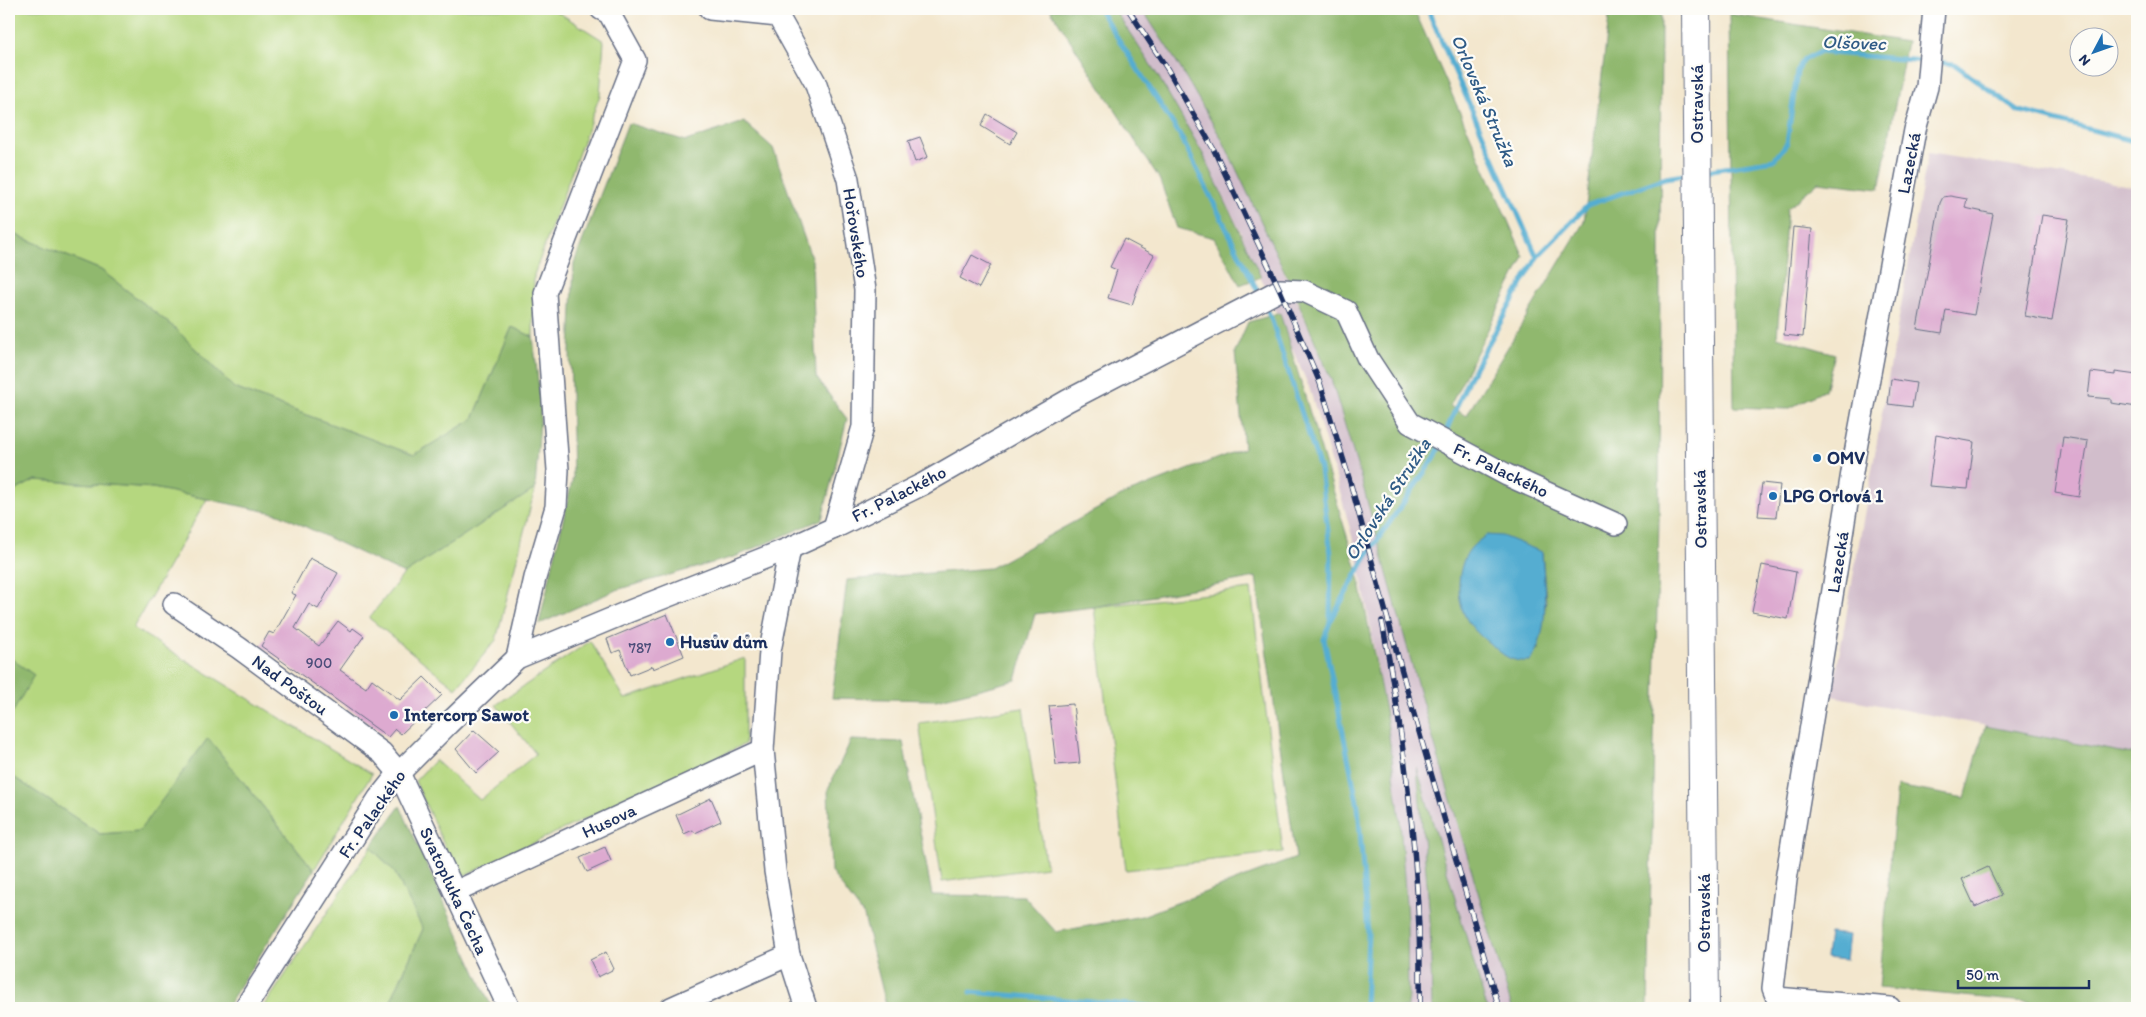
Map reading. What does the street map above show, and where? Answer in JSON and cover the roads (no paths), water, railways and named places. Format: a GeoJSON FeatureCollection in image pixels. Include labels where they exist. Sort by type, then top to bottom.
{"type":"FeatureCollection","features":[{"type":"Feature","properties":{"kind":"main road","name":"Ostravská"},"geometry":{"type":"LineString","coordinates":[[1696,9],[1705,1008]]}},
{"type":"Feature","properties":{"kind":"street","name":"Hořovského"},"geometry":{"type":"LineString","coordinates":[[710,9],[775,13],[815,82],[848,179],[865,290],[863,427],[834,528]]}},
{"type":"Feature","properties":{"kind":"street","name":"Lazecká"},"geometry":{"type":"LineString","coordinates":[[1890,1008],[1777,998],[1773,988],[1786,880],[1855,454],[1913,139],[1927,87],[1934,9]]}},
{"type":"Feature","properties":{"kind":"street"},"geometry":{"type":"LineString","coordinates":[[517,658],[535,578],[556,507],[558,470],[545,293],[635,60],[607,10]]}},
{"type":"Feature","properties":{"kind":"street","name":"Fr. Palackého"},"geometry":{"type":"LineString","coordinates":[[245,1008],[371,811],[399,773],[517,658],[589,627],[790,548],[834,528],[923,484],[1067,401],[1280,290],[1304,291],[1346,311],[1368,359],[1410,423],[1507,475],[1616,524]]}},
{"type":"Feature","properties":{"kind":"street"},"geometry":{"type":"LineString","coordinates":[[790,548],[770,651],[763,750],[775,871],[789,955],[806,1008]]}},
{"type":"Feature","properties":{"kind":"street","name":"Nad Poštou"},"geometry":{"type":"LineString","coordinates":[[174,604],[239,648],[382,753],[399,773]]}},
{"type":"Feature","properties":{"kind":"street","name":"Husova"},"geometry":{"type":"LineString","coordinates":[[455,892],[763,750]]}},
{"type":"Feature","properties":{"kind":"street","name":"Svatopluka Čecha"},"geometry":{"type":"LineString","coordinates":[[399,773],[509,1008]]}},
{"type":"Feature","properties":{"kind":"street"},"geometry":{"type":"LineString","coordinates":[[671,1008],[789,955]]}},
{"type":"Feature","properties":{"kind":"water"},"geometry":{"type":"Polygon","coordinates":[[[1486,535],[1502,536],[1542,552],[1545,594],[1544,623],[1537,650],[1530,661],[1512,659],[1503,655],[1474,629],[1463,611],[1459,587],[1463,562],[1474,544],[1486,535]]]}},
{"type":"Feature","properties":{"kind":"water"},"geometry":{"type":"Polygon","coordinates":[[[1829,933],[1849,935],[1846,960],[1826,958],[1829,933]]]}},
{"type":"Feature","properties":{"kind":"waterway"},"geometry":{"type":"LineString","coordinates":[[1099,9],[1180,135],[1260,296]]}},
{"type":"Feature","properties":{"kind":"waterway","name":"Orlovská Stružka"},"geometry":{"type":"LineString","coordinates":[[1430,9],[1430,15],[1537,257],[1468,380],[1444,436]]}},
{"type":"Feature","properties":{"kind":"waterway","name":"Olšovec"},"geometry":{"type":"LineString","coordinates":[[1706,171],[1774,160],[1787,143],[1797,72],[1803,60],[1819,52],[1924,61]]}},
{"type":"Feature","properties":{"kind":"waterway","name":"Olšovec"},"geometry":{"type":"LineString","coordinates":[[1935,62],[1954,64],[2017,110],[2137,142]]}},
{"type":"Feature","properties":{"kind":"waterway","name":"Olšovec"},"geometry":{"type":"LineString","coordinates":[[1537,257],[1588,205],[1665,178],[1690,174]]}},
{"type":"Feature","properties":{"kind":"waterway"},"geometry":{"type":"LineString","coordinates":[[1264,303],[1271,318],[1320,469],[1331,554],[1330,620]]}},
{"type":"Feature","properties":{"kind":"waterway","name":"Orlovská Stružka"},"geometry":{"type":"LineString","coordinates":[[1365,1008],[1368,933],[1358,806],[1324,639],[1330,622],[1367,555],[1435,457],[1440,446]]}},
{"type":"Feature","properties":{"kind":"waterway"},"geometry":{"type":"LineString","coordinates":[[971,992],[1167,1008]]}},
{"type":"Feature","properties":{"kind":"railway"},"geometry":{"type":"LineString","coordinates":[[1128,9],[1168,70],[1213,148],[1280,290],[1320,383],[1349,478],[1411,704],[1499,1008]]}},
{"type":"Feature","properties":{"kind":"railway"},"geometry":{"type":"LineString","coordinates":[[1382,621],[1391,669],[1411,813],[1418,911],[1420,1008]]}},
{"type":"Feature","properties":{"kind":"place","name":"OMV"},"geometry":{"type":"Point","coordinates":[1817,458]}},
{"type":"Feature","properties":{"kind":"place","name":"LPG Orlová 1"},"geometry":{"type":"Point","coordinates":[1773,496]}},
{"type":"Feature","properties":{"kind":"place","name":"Husův dům"},"geometry":{"type":"Point","coordinates":[670,642]}},
{"type":"Feature","properties":{"kind":"place","name":"Intercorp Sawot"},"geometry":{"type":"Point","coordinates":[394,715]}}]}
